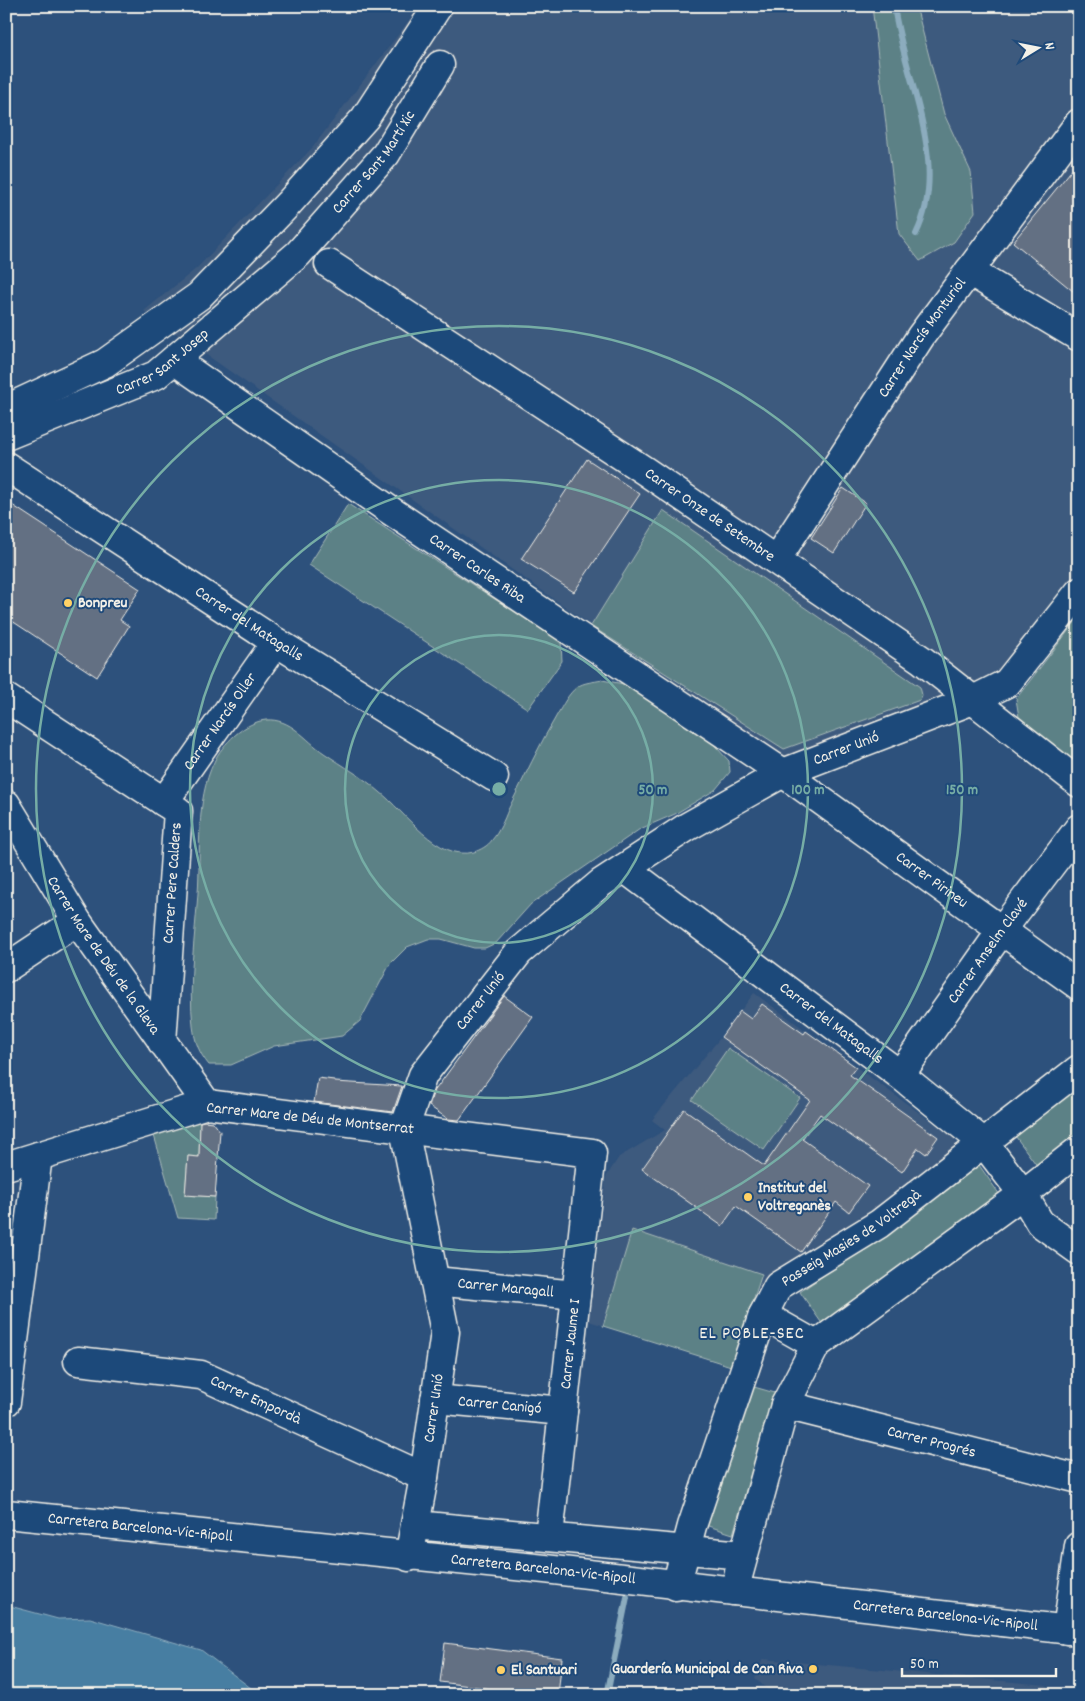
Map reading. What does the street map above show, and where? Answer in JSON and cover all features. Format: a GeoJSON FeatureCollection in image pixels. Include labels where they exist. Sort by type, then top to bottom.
{"type":"FeatureCollection","features":[{"type":"Feature","properties":{"kind":"street"},"geometry":{"type":"LineString","coordinates":[[6,409],[105,363],[199,296],[288,204],[364,118],[438,6]]}},
{"type":"Feature","properties":{"kind":"street","name":"Carrer Sant Martí Xic"},"geometry":{"type":"LineString","coordinates":[[298,254],[386,154],[440,65]]}},
{"type":"Feature","properties":{"kind":"street","name":"Carrer Narcís Monturiol"},"geometry":{"type":"LineString","coordinates":[[776,560],[921,336],[1079,123]]}},
{"type":"Feature","properties":{"kind":"street"},"geometry":{"type":"LineString","coordinates":[[288,204],[316,233],[329,264]]}},
{"type":"Feature","properties":{"kind":"street"},"geometry":{"type":"LineString","coordinates":[[265,228],[298,254]]}},
{"type":"Feature","properties":{"kind":"street","name":"Carrer Onze de Setembre"},"geometry":{"type":"LineString","coordinates":[[298,254],[329,264],[637,465],[922,660],[1079,784]]}},
{"type":"Feature","properties":{"kind":"street","name":"Carrer Sant Josep"},"geometry":{"type":"LineString","coordinates":[[6,436],[156,375],[298,254]]}},
{"type":"Feature","properties":{"kind":"street"},"geometry":{"type":"LineString","coordinates":[[969,271],[1079,337]]}},
{"type":"Feature","properties":{"kind":"street","name":"Carrer Carles Riba"},"geometry":{"type":"LineString","coordinates":[[174,360],[388,509],[783,773]]}},
{"type":"Feature","properties":{"kind":"street","name":"Carrer del Matagalls"},"geometry":{"type":"LineString","coordinates":[[6,466],[276,642],[494,777]]}},
{"type":"Feature","properties":{"kind":"street","name":"Carrer Unió"},"geometry":{"type":"LineString","coordinates":[[409,1557],[424,1477],[445,1332],[404,1129],[423,1074],[519,952],[602,883],[687,827],[783,773],[973,700],[1007,683],[1079,592]]}},
{"type":"Feature","properties":{"kind":"street","name":"Carrer Narcís Oller"},"geometry":{"type":"LineString","coordinates":[[164,802],[276,642]]}},
{"type":"Feature","properties":{"kind":"street","name":"Carrer Pere Calders"},"geometry":{"type":"LineString","coordinates":[[6,698],[178,811],[162,1042]]}},
{"type":"Feature","properties":{"kind":"street","name":"Carrer Pirineu"},"geometry":{"type":"LineString","coordinates":[[783,773],[1079,986]]}},
{"type":"Feature","properties":{"kind":"street","name":"Carrer Mare de Déu de la Gleva"},"geometry":{"type":"LineString","coordinates":[[6,804],[77,921],[207,1104]]}},
{"type":"Feature","properties":{"kind":"street","name":"Carrer Anselm Clavé"},"geometry":{"type":"LineString","coordinates":[[900,1075],[1002,930],[1079,828]]}},
{"type":"Feature","properties":{"kind":"street","name":"Carrer del Matagalls"},"geometry":{"type":"LineString","coordinates":[[624,868],[900,1075],[984,1143],[1023,1194],[1040,1223],[1079,1251]]}},
{"type":"Feature","properties":{"kind":"street"},"geometry":{"type":"LineString","coordinates":[[6,968],[77,921]]}},
{"type":"Feature","properties":{"kind":"street","name":"Passeig Masies de Voltregà"},"geometry":{"type":"LineString","coordinates":[[676,1586],[686,1549],[763,1315],[778,1286],[879,1224],[1079,1068]]}},
{"type":"Feature","properties":{"kind":"street","name":"Carrer Mare de Déu de Montserrat"},"geometry":{"type":"LineString","coordinates":[[6,1166],[207,1104],[592,1153]]}},
{"type":"Feature","properties":{"kind":"street"},"geometry":{"type":"LineString","coordinates":[[734,1591],[785,1405],[816,1345],[1023,1194],[1079,1150]]}},
{"type":"Feature","properties":{"kind":"street","name":"Carrer Jaume I"},"geometry":{"type":"LineString","coordinates":[[549,1536],[592,1153]]}},
{"type":"Feature","properties":{"kind":"street"},"geometry":{"type":"LineString","coordinates":[[6,1402],[38,1156]]}},
{"type":"Feature","properties":{"kind":"street","name":"Carrer Maragall"},"geometry":{"type":"LineString","coordinates":[[434,1281],[576,1295]]}},
{"type":"Feature","properties":{"kind":"street"},"geometry":{"type":"LineString","coordinates":[[763,1315],[816,1345]]}},
{"type":"Feature","properties":{"kind":"street","name":"Carrer Empordà"},"geometry":{"type":"LineString","coordinates":[[78,1361],[201,1375],[424,1477]]}},
{"type":"Feature","properties":{"kind":"street","name":"Carrer Canigó"},"geometry":{"type":"LineString","coordinates":[[435,1399],[563,1411]]}},
{"type":"Feature","properties":{"kind":"street","name":"Carrer Progrés"},"geometry":{"type":"LineString","coordinates":[[785,1405],[1079,1479]]}},
{"type":"Feature","properties":{"kind":"street","name":"Carretera Barcelona-Vic-Ripoll"},"geometry":{"type":"LineString","coordinates":[[6,1514],[409,1557],[545,1569],[676,1586],[1073,1630]]}},
{"type":"Feature","properties":{"kind":"street"},"geometry":{"type":"LineString","coordinates":[[415,1525],[743,1555]]}},
{"type":"Feature","properties":{"kind":"street"},"geometry":{"type":"LineString","coordinates":[[1073,1630],[1079,1546]]}},
{"type":"Feature","properties":{"kind":"shaded area"},"geometry":{"type":"Polygon","coordinates":[[[420,6],[872,6],[899,234],[971,172],[944,114],[916,6],[1079,6],[1079,571],[994,679],[782,759],[144,311],[197,268],[313,147],[420,6]]]}},
{"type":"Feature","properties":{"kind":"shaded area","name":"Institut del Voltreganès"},"geometry":{"type":"Polygon","coordinates":[[[754,993],[954,1138],[958,1149],[866,1216],[756,1291],[731,1366],[589,1321],[606,1177],[619,1157],[665,1130],[652,1120],[721,1037],[754,993]]]}},
{"type":"Feature","properties":{"kind":"shaded area"},"geometry":{"type":"Polygon","coordinates":[[[6,1605],[58,1619],[90,1618],[201,1650],[260,1695],[6,1695],[6,1605]]]}},
{"type":"Feature","properties":{"kind":"shaded area","name":"Guardería Municipal de Can Riva"},"geometry":{"type":"Polygon","coordinates":[[[763,1659],[1046,1685],[1052,1689],[1052,1695],[773,1695],[755,1678],[763,1659]]]}},
{"type":"Feature","properties":{"kind":"green space"},"geometry":{"type":"Polygon","coordinates":[[[872,6],[916,6],[944,114],[971,172],[975,212],[954,242],[920,261],[899,234],[872,6]]]}},
{"type":"Feature","properties":{"kind":"green space"},"geometry":{"type":"Polygon","coordinates":[[[348,504],[561,642],[562,661],[528,709],[309,565],[348,504]]]}},
{"type":"Feature","properties":{"kind":"green space"},"geometry":{"type":"Polygon","coordinates":[[[663,510],[920,687],[922,695],[920,700],[784,749],[591,626],[663,510]]]}},
{"type":"Feature","properties":{"kind":"green space"},"geometry":{"type":"Polygon","coordinates":[[[1079,617],[1079,766],[1019,717],[1016,699],[1079,617]]]}},
{"type":"Feature","properties":{"kind":"green space"},"geometry":{"type":"Polygon","coordinates":[[[602,680],[634,688],[704,734],[729,761],[730,772],[715,790],[675,814],[640,829],[531,904],[496,943],[485,948],[474,948],[441,939],[428,939],[407,947],[390,964],[360,1021],[342,1036],[274,1046],[231,1065],[209,1065],[196,1042],[191,993],[198,893],[200,827],[201,810],[208,777],[214,762],[228,741],[242,729],[258,722],[275,720],[283,722],[324,753],[360,776],[389,800],[422,833],[435,842],[448,850],[461,853],[474,852],[488,844],[497,833],[550,726],[568,696],[580,685],[602,680]]]}},
{"type":"Feature","properties":{"kind":"green space"},"geometry":{"type":"Polygon","coordinates":[[[728,1048],[800,1098],[764,1150],[692,1100],[728,1048]]]}},
{"type":"Feature","properties":{"kind":"green space"},"geometry":{"type":"Polygon","coordinates":[[[1079,1084],[1079,1137],[1038,1167],[1013,1133],[1079,1084]]]}},
{"type":"Feature","properties":{"kind":"green space"},"geometry":{"type":"Polygon","coordinates":[[[188,1121],[200,1121],[199,1157],[188,1156],[185,1195],[215,1197],[214,1220],[178,1218],[153,1132],[188,1121]]]}},
{"type":"Feature","properties":{"kind":"green space"},"geometry":{"type":"Polygon","coordinates":[[[979,1165],[1002,1198],[823,1325],[800,1292],[979,1165]]]}},
{"type":"Feature","properties":{"kind":"green space"},"geometry":{"type":"Polygon","coordinates":[[[632,1230],[762,1274],[731,1366],[603,1326],[632,1230]]]}},
{"type":"Feature","properties":{"kind":"green space"},"geometry":{"type":"Polygon","coordinates":[[[747,1385],[775,1393],[733,1534],[705,1525],[747,1385]]]}},
{"type":"Feature","properties":{"kind":"building"},"geometry":{"type":"Polygon","coordinates":[[[1079,161],[1079,296],[1013,242],[1079,161]]]}},
{"type":"Feature","properties":{"kind":"building"},"geometry":{"type":"Polygon","coordinates":[[[587,459],[640,494],[574,592],[521,559],[587,459]]]}},
{"type":"Feature","properties":{"kind":"building"},"geometry":{"type":"Polygon","coordinates":[[[843,488],[866,503],[834,553],[811,538],[843,488]]]}},
{"type":"Feature","properties":{"kind":"building","name":"Bonpreu"},"geometry":{"type":"Polygon","coordinates":[[[6,501],[140,589],[120,620],[129,626],[97,677],[6,617],[6,501]]]}},
{"type":"Feature","properties":{"kind":"building"},"geometry":{"type":"Polygon","coordinates":[[[504,996],[533,1017],[459,1120],[448,1119],[429,1106],[433,1093],[504,996]]]}},
{"type":"Feature","properties":{"kind":"building"},"geometry":{"type":"Polygon","coordinates":[[[762,1004],[804,1034],[806,1031],[856,1067],[850,1075],[938,1137],[926,1154],[918,1148],[902,1172],[820,1114],[802,1139],[868,1186],[849,1212],[836,1202],[801,1252],[736,1206],[722,1226],[642,1169],[684,1109],[764,1166],[810,1100],[721,1037],[740,1011],[751,1019],[762,1004]]]}},
{"type":"Feature","properties":{"kind":"building"},"geometry":{"type":"Polygon","coordinates":[[[318,1078],[334,1080],[335,1082],[402,1086],[393,1112],[314,1102],[318,1078]]]}},
{"type":"Feature","properties":{"kind":"building"},"geometry":{"type":"Polygon","coordinates":[[[200,1122],[213,1122],[220,1131],[215,1197],[185,1195],[188,1156],[199,1157],[200,1122]]]}},
{"type":"Feature","properties":{"kind":"building","name":"El Santuari"},"geometry":{"type":"Polygon","coordinates":[[[445,1643],[562,1658],[558,1695],[538,1695],[440,1682],[445,1643]]]}},
{"type":"Feature","properties":{"kind":"waterway"},"geometry":{"type":"LineString","coordinates":[[894,6],[899,34],[922,121],[927,150],[929,179],[926,207],[916,234]]}},
{"type":"Feature","properties":{"kind":"waterway"},"geometry":{"type":"LineString","coordinates":[[607,1695],[627,1597]]}},
{"type":"Feature","properties":{"kind":"place","name":"Bonpreu"},"geometry":{"type":"Point","coordinates":[68,603]}},
{"type":"Feature","properties":{"kind":"place","name":"Institut del Voltreganès"},"geometry":{"type":"Point","coordinates":[748,1197]}},
{"type":"Feature","properties":{"kind":"place","name":"Guardería Municipal de Can Riva"},"geometry":{"type":"Point","coordinates":[813,1669]}},
{"type":"Feature","properties":{"kind":"place","name":"El Santuari"},"geometry":{"type":"Point","coordinates":[501,1670]}},
{"type":"Feature","properties":{"kind":"district","name":"EL POBLE-SEC"},"geometry":{"type":"Point","coordinates":[752,1334]}}]}
